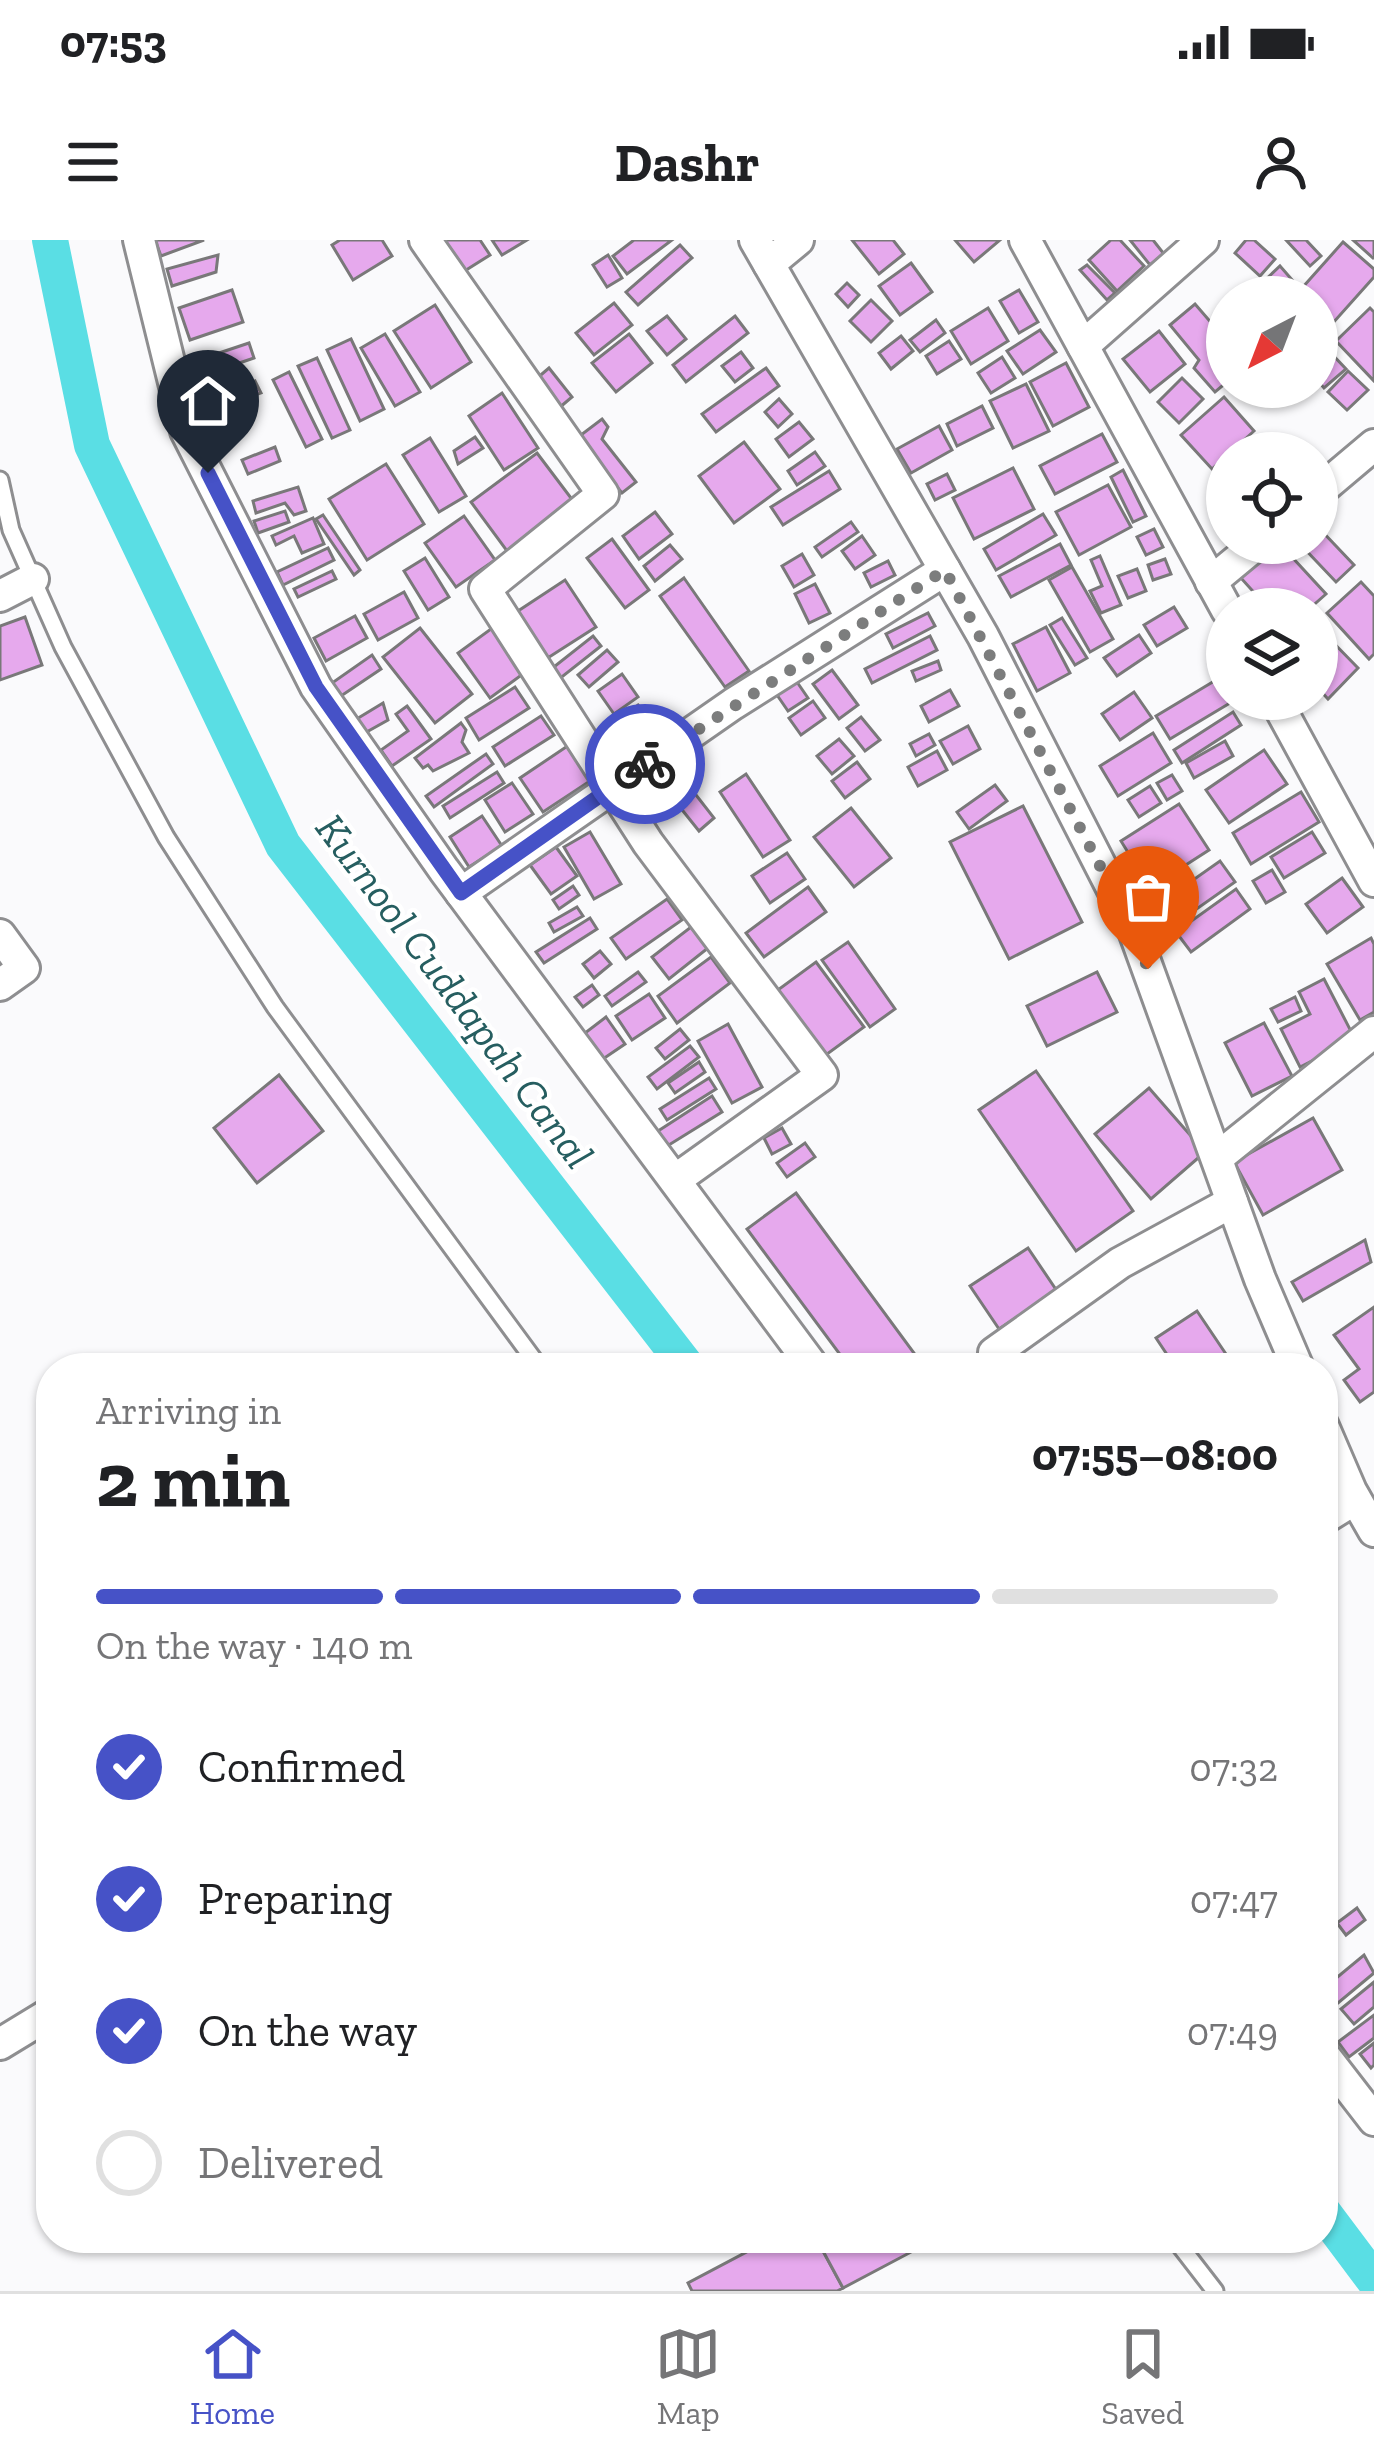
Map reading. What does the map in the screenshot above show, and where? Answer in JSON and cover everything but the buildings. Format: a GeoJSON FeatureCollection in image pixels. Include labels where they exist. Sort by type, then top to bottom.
{"type":"FeatureCollection","features":[{"type":"Feature","properties":{"kind":"street"},"geometry":{"type":"LineString","coordinates":[[139,240],[186,431],[316,687],[461,893],[803,1353]]}},
{"type":"Feature","properties":{"kind":"street"},"geometry":{"type":"LineString","coordinates":[[424,240],[603,494],[484,589],[648,843],[822,1075],[675,1180]]}},
{"type":"Feature","properties":{"kind":"street"},"geometry":{"type":"LineString","coordinates":[[798,240],[762,252],[945,570],[1134,931],[1292,1353]]}},
{"type":"Feature","properties":{"kind":"street"},"geometry":{"type":"LineString","coordinates":[[1025,240],[1214,588]]}},
{"type":"Feature","properties":{"kind":"street"},"geometry":{"type":"LineString","coordinates":[[1083,346],[1203,240]]}},
{"type":"Feature","properties":{"kind":"street"},"geometry":{"type":"LineString","coordinates":[[1338,475],[1374,445]]}},
{"type":"Feature","properties":{"kind":"street"},"geometry":{"type":"LineString","coordinates":[[1211,582],[1233,564]]}},
{"type":"Feature","properties":{"kind":"street"},"geometry":{"type":"LineString","coordinates":[[461,893],[733,704],[945,570]]}},
{"type":"Feature","properties":{"kind":"street"},"geometry":{"type":"LineString","coordinates":[[0,596],[33,579]]}},
{"type":"Feature","properties":{"kind":"street"},"geometry":{"type":"LineString","coordinates":[[1286,720],[1374,881]]}},
{"type":"Feature","properties":{"kind":"street"},"geometry":{"type":"LineString","coordinates":[[0,935],[24,968],[0,985]]}},
{"type":"Feature","properties":{"kind":"street"},"geometry":{"type":"LineString","coordinates":[[1217,1158],[1374,1032]]}},
{"type":"Feature","properties":{"kind":"street"},"geometry":{"type":"LineString","coordinates":[[994,1353],[1120,1263],[1232,1202]]}},
{"type":"Feature","properties":{"kind":"street"},"geometry":{"type":"LineString","coordinates":[[1338,1460],[1374,1531]]}},
{"type":"Feature","properties":{"kind":"street"},"geometry":{"type":"LineString","coordinates":[[1338,1510],[1355,1499]]}},
{"type":"Feature","properties":{"kind":"street"},"geometry":{"type":"LineString","coordinates":[[0,2044],[36,2022]]}},
{"type":"Feature","properties":{"kind":"street"},"geometry":{"type":"LineString","coordinates":[[1338,2073],[1374,2120]]}},
{"type":"Feature","properties":{"kind":"lane"},"geometry":{"type":"LineString","coordinates":[[0,480],[11,530],[62,647],[166,837],[274,1007],[529,1353]]}},
{"type":"Feature","properties":{"kind":"lane"},"geometry":{"type":"LineString","coordinates":[[1186,2253],[1215,2291]]}},
{"type":"Feature","properties":{"kind":"waterway","name":"Kurnool Cuddapah Canal"},"geometry":{"type":"LineString","coordinates":[[50,240],[92,445],[283,845],[676,1353]]}},
{"type":"Feature","properties":{"kind":"waterway","name":"Kurnool Cuddapah Canal"},"geometry":{"type":"LineString","coordinates":[[1338,2232],[1374,2280]]}},
{"type":"Feature","properties":{"kind":"way so far"},"geometry":{"type":"LineString","coordinates":[[645,764],[945,570],[1134,931],[1148,969]]}},
{"type":"Feature","properties":{"kind":"route"},"geometry":{"type":"LineString","coordinates":[[208,473],[316,687],[461,893],[645,764]]}}]}
